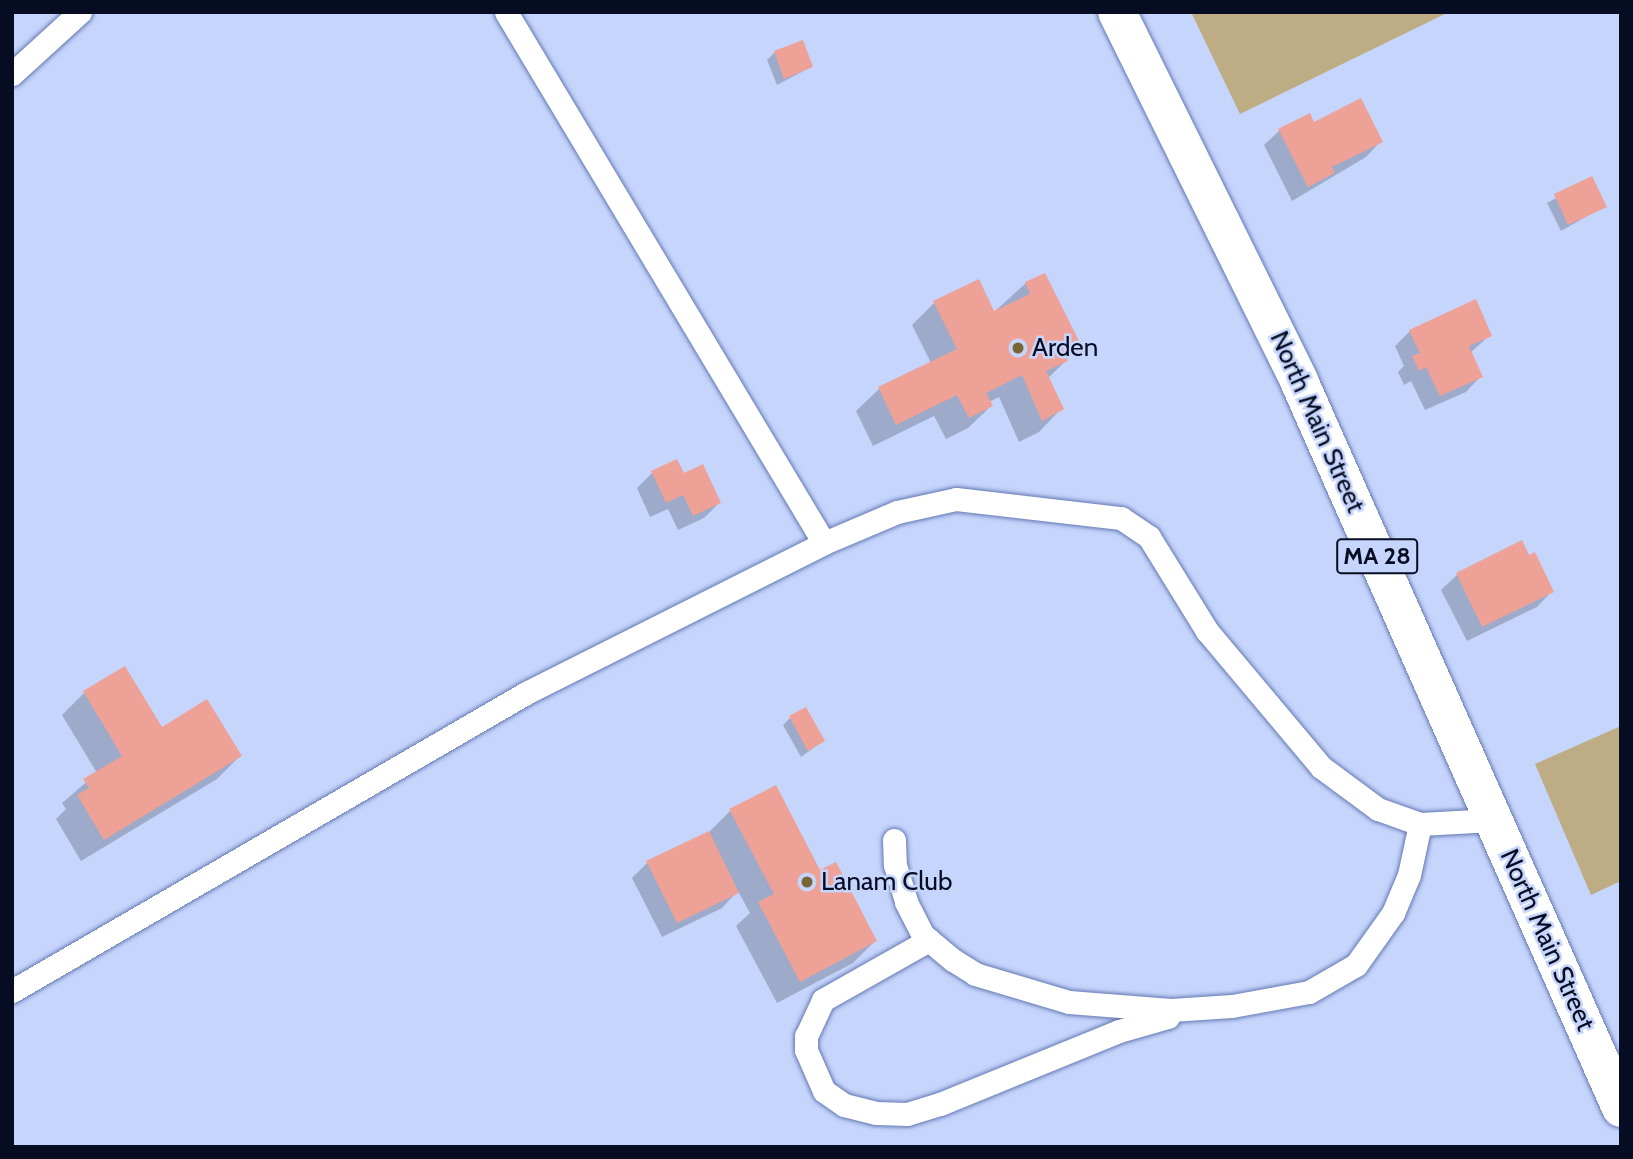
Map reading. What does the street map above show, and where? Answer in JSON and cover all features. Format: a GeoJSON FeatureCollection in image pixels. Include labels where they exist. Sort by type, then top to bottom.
{"type":"FeatureCollection","features":[{"type":"Feature","properties":{"kind":"main road","name":"North Main Street"},"geometry":{"type":"LineString","coordinates":[[1116,12],[1278,336],[1621,1108]]}},
{"type":"Feature","properties":{"kind":"lane"},"geometry":{"type":"LineString","coordinates":[[12,74],[80,12]]}},
{"type":"Feature","properties":{"kind":"lane"},"geometry":{"type":"LineString","coordinates":[[506,12],[824,543]]}},
{"type":"Feature","properties":{"kind":"lane"},"geometry":{"type":"LineString","coordinates":[[12,991],[526,693],[824,543],[897,512],[956,499],[1109,514],[1132,523],[1149,537],[1207,631],[1251,688],[1321,767],[1378,810],[1419,824],[1493,820]]}},
{"type":"Feature","properties":{"kind":"lane"},"geometry":{"type":"LineString","coordinates":[[894,840],[895,864],[906,902],[929,940],[975,974],[1069,1002],[1128,1009],[1199,1008],[1309,992],[1356,965],[1393,913],[1409,875],[1419,824]]}},
{"type":"Feature","properties":{"kind":"lane"},"geometry":{"type":"LineString","coordinates":[[929,940],[834,989],[819,1008],[806,1036],[806,1050],[824,1091],[844,1105],[876,1113],[918,1111],[1119,1031],[1199,1008]]}},
{"type":"Feature","properties":{"kind":"shaded area"},"geometry":{"type":"Polygon","coordinates":[[[1191,12],[1449,12],[1240,114],[1191,12]]]}},
{"type":"Feature","properties":{"kind":"shaded area"},"geometry":{"type":"Polygon","coordinates":[[[1621,726],[1621,881],[1591,895],[1535,764],[1621,726]]]}},
{"type":"Feature","properties":{"kind":"building"},"geometry":{"type":"Polygon","coordinates":[[[803,40],[813,67],[784,79],[774,51],[803,40]]]}},
{"type":"Feature","properties":{"kind":"building"},"geometry":{"type":"Polygon","coordinates":[[[1361,98],[1383,142],[1332,167],[1335,173],[1308,187],[1278,129],[1310,113],[1314,122],[1361,98]]]}},
{"type":"Feature","properties":{"kind":"building"},"geometry":{"type":"Polygon","coordinates":[[[1592,176],[1607,207],[1568,225],[1554,194],[1592,176]]]}},
{"type":"Feature","properties":{"kind":"building","name":"Arden"},"geometry":{"type":"Polygon","coordinates":[[[1045,273],[1082,347],[1064,354],[1068,361],[1046,371],[1064,409],[1042,421],[1022,375],[986,393],[993,406],[969,418],[957,395],[896,425],[878,387],[957,349],[933,301],[979,279],[994,311],[1030,294],[1025,282],[1045,273]]]}},
{"type":"Feature","properties":{"kind":"building"},"geometry":{"type":"Polygon","coordinates":[[[1476,299],[1492,336],[1469,346],[1483,377],[1440,396],[1426,367],[1419,371],[1412,356],[1420,353],[1409,330],[1476,299]]]}},
{"type":"Feature","properties":{"kind":"building"},"geometry":{"type":"Polygon","coordinates":[[[677,459],[684,473],[703,464],[721,503],[693,516],[683,495],[666,503],[651,471],[677,459]]]}},
{"type":"Feature","properties":{"kind":"building"},"geometry":{"type":"Polygon","coordinates":[[[1522,540],[1529,555],[1535,552],[1554,592],[1482,627],[1456,573],[1522,540]]]}},
{"type":"Feature","properties":{"kind":"building"},"geometry":{"type":"Polygon","coordinates":[[[125,666],[162,727],[207,699],[242,756],[104,840],[77,795],[89,788],[83,779],[122,756],[83,691],[125,666]]]}},
{"type":"Feature","properties":{"kind":"building"},"geometry":{"type":"Polygon","coordinates":[[[806,707],[825,741],[808,751],[789,716],[806,707]]]}},
{"type":"Feature","properties":{"kind":"building","name":"Lanam Club"},"geometry":{"type":"Polygon","coordinates":[[[776,785],[820,870],[836,862],[877,941],[800,982],[758,902],[774,894],[729,809],[776,785]]]}},
{"type":"Feature","properties":{"kind":"building"},"geometry":{"type":"Polygon","coordinates":[[[709,831],[739,893],[677,923],[646,861],[709,831]]]}},
{"type":"Feature","properties":{"kind":"place","name":"Arden"},"geometry":{"type":"Point","coordinates":[1018,348]}},
{"type":"Feature","properties":{"kind":"place","name":"Lanam Club"},"geometry":{"type":"Point","coordinates":[807,882]}}]}
